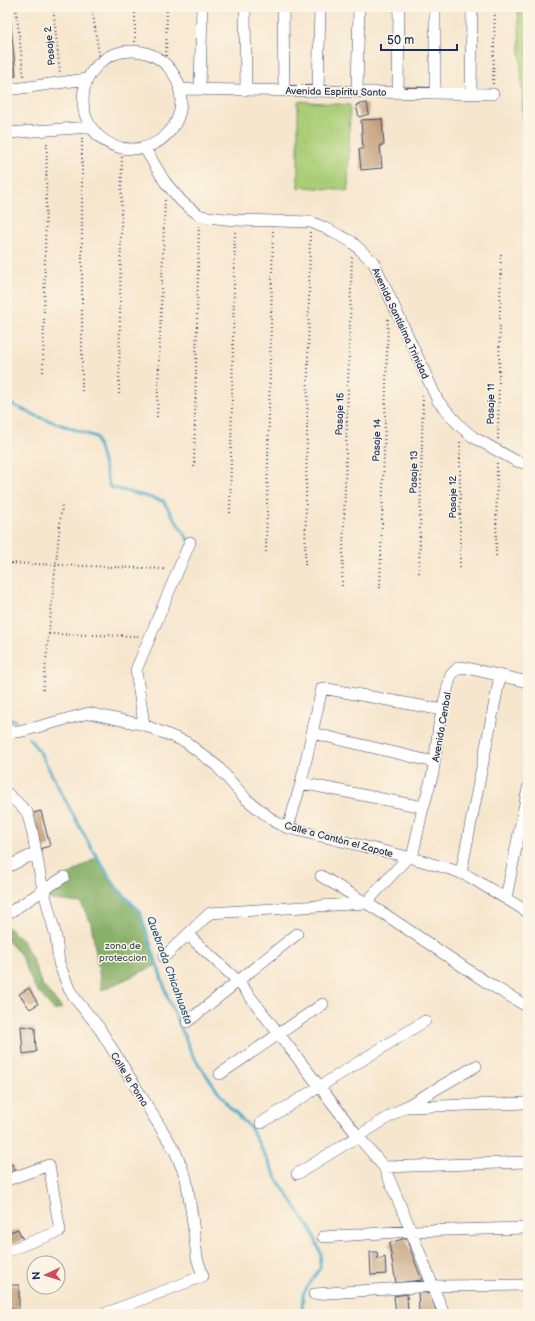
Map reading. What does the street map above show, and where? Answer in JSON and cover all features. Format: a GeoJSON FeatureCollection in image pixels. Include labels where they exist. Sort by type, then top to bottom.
{"type":"FeatureCollection","features":[{"type":"Feature","properties":{"kind":"street"},"geometry":{"type":"LineString","coordinates":[[200,89],[202,7]]}},
{"type":"Feature","properties":{"kind":"street"},"geometry":{"type":"LineString","coordinates":[[283,7],[284,90]]}},
{"type":"Feature","properties":{"kind":"street"},"geometry":{"type":"LineString","coordinates":[[318,91],[320,7]]}},
{"type":"Feature","properties":{"kind":"street"},"geometry":{"type":"LineString","coordinates":[[357,91],[358,7]]}},
{"type":"Feature","properties":{"kind":"street"},"geometry":{"type":"LineString","coordinates":[[398,92],[399,7]]}},
{"type":"Feature","properties":{"kind":"street"},"geometry":{"type":"LineString","coordinates":[[435,7],[435,93]]}},
{"type":"Feature","properties":{"kind":"street"},"geometry":{"type":"LineString","coordinates":[[471,93],[472,7]]}},
{"type":"Feature","properties":{"kind":"street"},"geometry":{"type":"LineString","coordinates":[[245,9],[246,90]]}},
{"type":"Feature","properties":{"kind":"street"},"geometry":{"type":"LineString","coordinates":[[7,133],[86,127],[110,144],[122,148],[133,149],[144,147],[158,141],[169,131],[177,118],[180,104],[179,89],[172,72],[166,64],[151,55],[135,50],[122,51],[110,55],[92,70],[87,79],[83,95],[86,127]]}},
{"type":"Feature","properties":{"kind":"street"},"geometry":{"type":"LineString","coordinates":[[7,90],[61,84],[87,79]]}},
{"type":"Feature","properties":{"kind":"street","name":"Avenida Espíritu Santo"},"geometry":{"type":"LineString","coordinates":[[179,89],[493,94]]}},
{"type":"Feature","properties":{"kind":"street","name":"Avenida Santísima Trinidad"},"geometry":{"type":"LineString","coordinates":[[144,147],[165,182],[182,202],[199,215],[207,218],[235,220],[311,222],[352,242],[374,263],[438,401],[460,426],[473,437],[516,461],[528,464]]}},
{"type":"Feature","properties":{"kind":"street"},"geometry":{"type":"LineString","coordinates":[[144,725],[136,670],[190,542]]}},
{"type":"Feature","properties":{"kind":"street","name":"Avenida Cenbal"},"geometry":{"type":"LineString","coordinates":[[410,857],[433,773],[443,710],[452,675],[459,667],[528,682]]}},
{"type":"Feature","properties":{"kind":"street"},"geometry":{"type":"LineString","coordinates":[[461,873],[500,676]]}},
{"type":"Feature","properties":{"kind":"street"},"geometry":{"type":"LineString","coordinates":[[288,828],[301,783],[322,688],[443,710]]}},
{"type":"Feature","properties":{"kind":"street","name":"Calle a Cantón el Zapote"},"geometry":{"type":"LineString","coordinates":[[7,732],[20,732],[89,713],[144,725],[186,742],[217,766],[246,799],[275,822],[288,828],[410,857],[453,870],[506,898],[528,912]]}},
{"type":"Feature","properties":{"kind":"street"},"geometry":{"type":"LineString","coordinates":[[312,733],[434,762]]}},
{"type":"Feature","properties":{"kind":"street"},"geometry":{"type":"LineString","coordinates":[[301,783],[423,807]]}},
{"type":"Feature","properties":{"kind":"street"},"geometry":{"type":"LineString","coordinates":[[506,898],[528,788]]}},
{"type":"Feature","properties":{"kind":"street","name":"Calle la Poma"},"geometry":{"type":"LineString","coordinates":[[7,793],[27,812],[43,891],[56,937],[59,963],[69,989],[98,1026],[175,1151],[186,1178],[197,1258],[203,1276],[104,1314]]}},
{"type":"Feature","properties":{"kind":"street"},"geometry":{"type":"LineString","coordinates":[[7,867],[36,853]]}},
{"type":"Feature","properties":{"kind":"street"},"geometry":{"type":"LineString","coordinates":[[164,957],[210,913],[366,903],[410,857]]}},
{"type":"Feature","properties":{"kind":"street"},"geometry":{"type":"LineString","coordinates":[[321,876],[386,915],[486,982],[528,1007]]}},
{"type":"Feature","properties":{"kind":"street"},"geometry":{"type":"LineString","coordinates":[[7,914],[64,877]]}},
{"type":"Feature","properties":{"kind":"street"},"geometry":{"type":"LineString","coordinates":[[187,1022],[297,934]]}},
{"type":"Feature","properties":{"kind":"street"},"geometry":{"type":"LineString","coordinates":[[188,935],[238,981],[358,1136],[384,1167],[444,1314]]}},
{"type":"Feature","properties":{"kind":"street"},"geometry":{"type":"LineString","coordinates":[[220,1074],[323,1004]]}},
{"type":"Feature","properties":{"kind":"street"},"geometry":{"type":"LineString","coordinates":[[261,1123],[424,1021]]}},
{"type":"Feature","properties":{"kind":"street"},"geometry":{"type":"LineString","coordinates":[[297,1174],[405,1107],[476,1066]]}},
{"type":"Feature","properties":{"kind":"street"},"geometry":{"type":"LineString","coordinates":[[405,1107],[528,1103]]}},
{"type":"Feature","properties":{"kind":"street"},"geometry":{"type":"LineString","coordinates":[[384,1167],[528,1162]]}},
{"type":"Feature","properties":{"kind":"street"},"geometry":{"type":"LineString","coordinates":[[7,1180],[49,1165],[60,1231],[7,1251]]}},
{"type":"Feature","properties":{"kind":"street"},"geometry":{"type":"LineString","coordinates":[[323,1237],[411,1231],[528,1228]]}},
{"type":"Feature","properties":{"kind":"street"},"geometry":{"type":"LineString","coordinates":[[314,1294],[433,1286],[528,1286]]}},
{"type":"Feature","properties":{"kind":"path"},"geometry":{"type":"LineString","coordinates":[[16,7],[25,88]]}},
{"type":"Feature","properties":{"kind":"path","name":"Pasaje 2"},"geometry":{"type":"LineString","coordinates":[[53,7],[61,84]]}},
{"type":"Feature","properties":{"kind":"path"},"geometry":{"type":"LineString","coordinates":[[92,7],[100,62]]}},
{"type":"Feature","properties":{"kind":"path"},"geometry":{"type":"LineString","coordinates":[[135,7],[135,50]]}},
{"type":"Feature","properties":{"kind":"path"},"geometry":{"type":"LineString","coordinates":[[166,64],[167,7]]}},
{"type":"Feature","properties":{"kind":"path"},"geometry":{"type":"LineString","coordinates":[[493,94],[495,7]]}},
{"type":"Feature","properties":{"kind":"path"},"geometry":{"type":"LineString","coordinates":[[82,391],[86,127]]}},
{"type":"Feature","properties":{"kind":"path"},"geometry":{"type":"LineString","coordinates":[[44,372],[47,130]]}},
{"type":"Feature","properties":{"kind":"path"},"geometry":{"type":"LineString","coordinates":[[7,133],[7,180]]}},
{"type":"Feature","properties":{"kind":"path"},"geometry":{"type":"LineString","coordinates":[[119,394],[122,148]]}},
{"type":"Feature","properties":{"kind":"path"},"geometry":{"type":"LineString","coordinates":[[157,417],[165,182]]}},
{"type":"Feature","properties":{"kind":"path"},"geometry":{"type":"LineString","coordinates":[[194,467],[199,215]]}},
{"type":"Feature","properties":{"kind":"path"},"geometry":{"type":"LineString","coordinates":[[230,513],[235,220]]}},
{"type":"Feature","properties":{"kind":"path"},"geometry":{"type":"LineString","coordinates":[[266,552],[273,221]]}},
{"type":"Feature","properties":{"kind":"path"},"geometry":{"type":"LineString","coordinates":[[305,565],[311,222]]}},
{"type":"Feature","properties":{"kind":"path","name":"Pasaje 15"},"geometry":{"type":"LineString","coordinates":[[342,586],[352,242]]}},
{"type":"Feature","properties":{"kind":"path","name":"Pasaje 11"},"geometry":{"type":"LineString","coordinates":[[496,556],[501,251]]}},
{"type":"Feature","properties":{"kind":"path","name":"Pasaje 14"},"geometry":{"type":"LineString","coordinates":[[380,588],[388,317]]}},
{"type":"Feature","properties":{"kind":"path","name":"Pasaje 13"},"geometry":{"type":"LineString","coordinates":[[419,573],[423,394]]}},
{"type":"Feature","properties":{"kind":"path","name":"Pasaje 12"},"geometry":{"type":"LineString","coordinates":[[460,426],[460,568]]}},
{"type":"Feature","properties":{"kind":"path"},"geometry":{"type":"LineString","coordinates":[[43,690],[62,504]]}},
{"type":"Feature","properties":{"kind":"path"},"geometry":{"type":"LineString","coordinates":[[7,563],[178,569]]}},
{"type":"Feature","properties":{"kind":"path"},"geometry":{"type":"LineString","coordinates":[[49,634],[150,637]]}},
{"type":"Feature","properties":{"kind":"green space"},"geometry":{"type":"Polygon","coordinates":[[[518,7],[528,7],[528,213],[518,7]]]}},
{"type":"Feature","properties":{"kind":"green space"},"geometry":{"type":"Polygon","coordinates":[[[298,101],[350,105],[348,191],[304,187],[298,189],[298,101]]]}},
{"type":"Feature","properties":{"kind":"green space","name":"zona de proteccion"},"geometry":{"type":"Polygon","coordinates":[[[97,857],[116,887],[140,914],[157,965],[102,990],[91,923],[81,903],[45,899],[43,891],[97,857]]]}},
{"type":"Feature","properties":{"kind":"green space"},"geometry":{"type":"Polygon","coordinates":[[[7,927],[24,943],[42,985],[62,1008],[55,1011],[35,988],[20,954],[7,940],[7,927]]]}},
{"type":"Feature","properties":{"kind":"building"},"geometry":{"type":"Polygon","coordinates":[[[7,15],[10,15],[16,76],[7,77],[7,15]]]}},
{"type":"Feature","properties":{"kind":"building"},"geometry":{"type":"Polygon","coordinates":[[[367,103],[369,114],[359,117],[356,105],[367,103]]]}},
{"type":"Feature","properties":{"kind":"building"},"geometry":{"type":"Polygon","coordinates":[[[382,119],[384,145],[380,145],[382,168],[361,170],[359,149],[363,149],[361,120],[382,119]]]}},
{"type":"Feature","properties":{"kind":"building"},"geometry":{"type":"Polygon","coordinates":[[[41,811],[50,846],[39,849],[30,814],[41,811]]]}},
{"type":"Feature","properties":{"kind":"building"},"geometry":{"type":"Polygon","coordinates":[[[29,988],[38,1004],[30,1009],[19,994],[29,988]]]}},
{"type":"Feature","properties":{"kind":"building"},"geometry":{"type":"Polygon","coordinates":[[[21,1026],[35,1028],[36,1052],[23,1054],[21,1026]]]}},
{"type":"Feature","properties":{"kind":"building"},"geometry":{"type":"Polygon","coordinates":[[[12,1164],[16,1173],[7,1177],[7,1166],[12,1164]]]}},
{"type":"Feature","properties":{"kind":"building"},"geometry":{"type":"Polygon","coordinates":[[[18,1229],[23,1240],[7,1246],[7,1233],[18,1229]]]}},
{"type":"Feature","properties":{"kind":"building"},"geometry":{"type":"Polygon","coordinates":[[[406,1238],[422,1280],[396,1283],[389,1243],[406,1238]]]}},
{"type":"Feature","properties":{"kind":"building"},"geometry":{"type":"Polygon","coordinates":[[[370,1252],[377,1252],[378,1260],[385,1256],[386,1274],[371,1275],[370,1252]]]}},
{"type":"Feature","properties":{"kind":"building"},"geometry":{"type":"Polygon","coordinates":[[[7,1285],[19,1285],[19,1314],[13,1314],[13,1307],[7,1307],[7,1285]]]}},
{"type":"Feature","properties":{"kind":"building"},"geometry":{"type":"Polygon","coordinates":[[[418,1290],[431,1295],[437,1314],[419,1314],[418,1290]]]}},
{"type":"Feature","properties":{"kind":"building"},"geometry":{"type":"Polygon","coordinates":[[[407,1294],[408,1313],[396,1314],[394,1296],[407,1294]]]}},
{"type":"Feature","properties":{"kind":"waterway"},"geometry":{"type":"LineString","coordinates":[[7,402],[39,417],[96,437],[110,487],[163,501],[189,541]]}},
{"type":"Feature","properties":{"kind":"waterway","name":"Quebrada Chicahuasta"},"geometry":{"type":"LineString","coordinates":[[7,720],[14,720],[17,723]]}},
{"type":"Feature","properties":{"kind":"waterway","name":"Quebrada Chicahuasta"},"geometry":{"type":"LineString","coordinates":[[29,738],[41,754],[92,849],[116,887],[140,912],[169,1001],[193,1056],[229,1107],[250,1127],[279,1182],[312,1231],[321,1254],[320,1268],[303,1294],[302,1314]]}}]}
